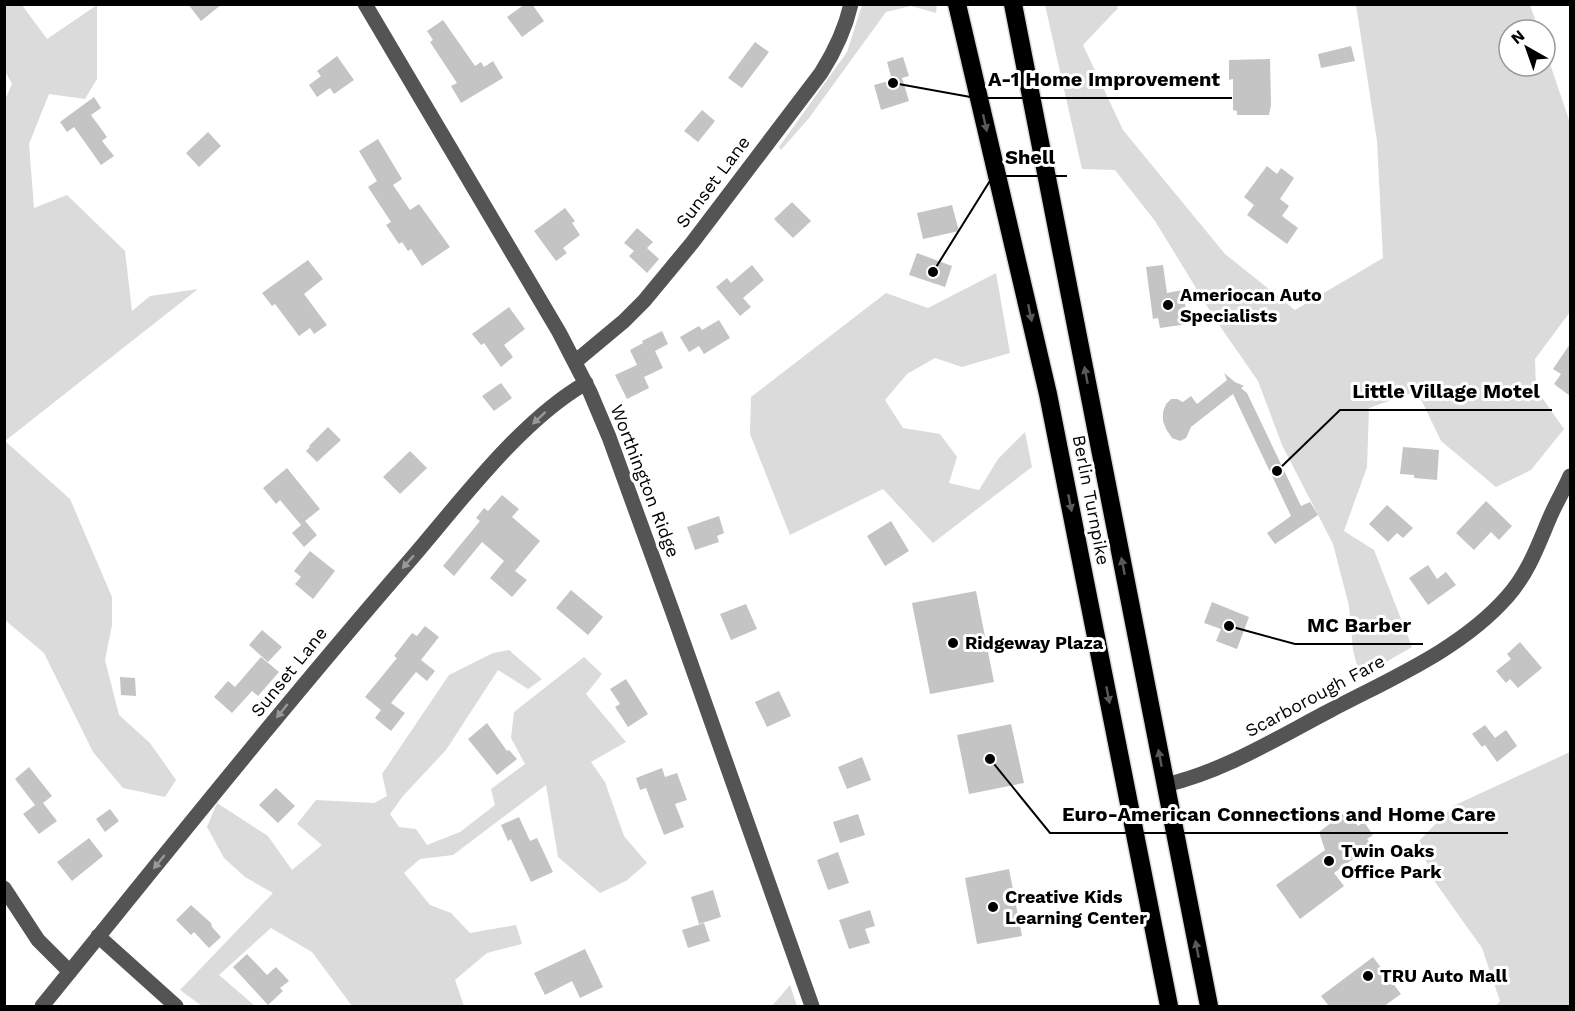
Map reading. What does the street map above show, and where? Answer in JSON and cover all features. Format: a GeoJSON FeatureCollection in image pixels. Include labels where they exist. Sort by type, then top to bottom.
{"type":"FeatureCollection","features":[{"type":"Feature","properties":{"kind":"highway","name":"Berlin Turnpike"},"geometry":{"type":"LineString","coordinates":[[957,4],[1048,394],[1169,1006]]}},
{"type":"Feature","properties":{"kind":"highway","name":"Berlin Turnpike"},"geometry":{"type":"LineString","coordinates":[[1013,4],[1209,1006]]}},
{"type":"Feature","properties":{"kind":"street","name":"Worthington Ridge"},"geometry":{"type":"LineString","coordinates":[[365,4],[576,361],[586,383],[613,448],[812,1006]]}},
{"type":"Feature","properties":{"kind":"street","name":"Sunset Lane"},"geometry":{"type":"LineString","coordinates":[[576,361],[644,301],[692,243],[821,73],[837,47],[851,4]]}},
{"type":"Feature","properties":{"kind":"street","name":"Sunset Lane"},"geometry":{"type":"LineString","coordinates":[[42,1006],[336,645],[457,505],[558,400],[586,383]]}},
{"type":"Feature","properties":{"kind":"street","name":"Scarborough Fare"},"geometry":{"type":"LineString","coordinates":[[1165,785],[1200,776],[1242,757],[1430,658],[1475,628],[1508,597],[1532,562],[1551,515],[1570,477]]}},
{"type":"Feature","properties":{"kind":"street"},"geometry":{"type":"LineString","coordinates":[[4,888],[38,940],[70,972]]}},
{"type":"Feature","properties":{"kind":"street"},"geometry":{"type":"LineString","coordinates":[[98,936],[176,1006]]}},
{"type":"Feature","properties":{"kind":"shaded area"},"geometry":{"type":"Polygon","coordinates":[[[5,4],[22,5],[47,39],[97,5],[97,79],[85,99],[49,94],[29,144],[34,208],[67,195],[125,251],[132,311],[150,296],[198,289],[5,441],[70,499],[112,597],[112,625],[105,660],[119,715],[150,743],[176,780],[165,797],[123,788],[93,752],[44,653],[5,620],[4,102],[12,84],[5,71],[5,4]]]}},
{"type":"Feature","properties":{"kind":"shaded area"},"geometry":{"type":"Polygon","coordinates":[[[862,5],[937,5],[936,13],[911,6],[886,12],[809,118],[781,150],[779,147],[847,52],[862,5]]]}},
{"type":"Feature","properties":{"kind":"shaded area"},"geometry":{"type":"Polygon","coordinates":[[[1045,5],[1116,5],[1118,8],[1083,45],[1123,130],[1225,254],[1295,310],[1383,258],[1377,141],[1356,5],[1530,5],[1535,18],[1497,18],[1497,78],[1555,78],[1570,123],[1570,312],[1535,359],[1536,389],[1564,429],[1531,470],[1496,487],[1441,441],[1417,391],[1369,408],[1367,467],[1344,531],[1374,550],[1412,647],[1360,677],[1353,650],[1349,606],[1333,544],[1282,445],[1258,381],[1215,319],[1155,221],[1115,170],[1082,169],[1045,5]]]}},
{"type":"Feature","properties":{"kind":"shaded area"},"geometry":{"type":"Polygon","coordinates":[[[996,273],[1010,353],[962,367],[935,358],[907,374],[885,400],[903,428],[940,434],[957,457],[949,483],[979,490],[998,459],[1025,432],[1032,467],[933,543],[883,489],[790,535],[750,434],[751,397],[886,293],[928,308],[996,273]]]}},
{"type":"Feature","properties":{"kind":"shaded area"},"geometry":{"type":"Polygon","coordinates":[[[509,650],[542,679],[528,689],[498,670],[446,750],[403,796],[390,814],[399,827],[416,829],[427,845],[460,832],[495,805],[491,789],[525,764],[511,738],[514,712],[584,657],[602,674],[586,694],[626,742],[591,762],[605,782],[624,836],[647,863],[626,881],[600,893],[558,857],[546,785],[453,855],[420,859],[404,873],[430,905],[451,913],[470,933],[516,925],[522,944],[487,953],[455,980],[464,1006],[352,1006],[312,952],[271,928],[219,975],[255,1006],[202,1006],[180,990],[273,893],[245,877],[224,858],[207,827],[217,803],[268,836],[292,870],[322,845],[297,824],[316,800],[374,803],[387,796],[382,774],[449,675],[493,653],[509,650]]]}},
{"type":"Feature","properties":{"kind":"shaded area"},"geometry":{"type":"Polygon","coordinates":[[[1570,752],[1570,1006],[1496,1006],[1500,1001],[1482,948],[1435,882],[1418,842],[1453,806],[1570,752]]]}},
{"type":"Feature","properties":{"kind":"shaded area"},"geometry":{"type":"Polygon","coordinates":[[[790,985],[797,1006],[772,1006],[790,985]]]}},
{"type":"Feature","properties":{"kind":"building"},"geometry":{"type":"Polygon","coordinates":[[[188,4],[222,4],[201,21],[188,4]]]}},
{"type":"Feature","properties":{"kind":"building"},"geometry":{"type":"Polygon","coordinates":[[[525,4],[532,4],[544,21],[522,37],[507,17],[525,4]]]}},
{"type":"Feature","properties":{"kind":"building"},"geometry":{"type":"Polygon","coordinates":[[[443,20],[475,66],[481,62],[484,67],[493,61],[503,78],[461,103],[451,86],[457,83],[430,42],[433,40],[427,31],[443,20]]]}},
{"type":"Feature","properties":{"kind":"building"},"geometry":{"type":"Polygon","coordinates":[[[755,42],[769,52],[742,88],[728,78],[755,42]]]}},
{"type":"Feature","properties":{"kind":"building"},"geometry":{"type":"Polygon","coordinates":[[[1351,46],[1355,61],[1321,68],[1318,54],[1351,46]]]}},
{"type":"Feature","properties":{"kind":"building"},"geometry":{"type":"Polygon","coordinates":[[[337,56],[354,80],[334,94],[330,88],[317,97],[309,85],[321,76],[317,71],[337,56]]]}},
{"type":"Feature","properties":{"kind":"building"},"geometry":{"type":"Polygon","coordinates":[[[903,57],[909,76],[902,78],[909,101],[881,110],[874,85],[892,80],[887,62],[903,57]]]}},
{"type":"Feature","properties":{"kind":"building"},"geometry":{"type":"Polygon","coordinates":[[[1270,59],[1271,105],[1269,115],[1237,115],[1237,111],[1233,110],[1233,79],[1229,80],[1229,60],[1270,59]]]}},
{"type":"Feature","properties":{"kind":"building"},"geometry":{"type":"Polygon","coordinates":[[[94,97],[101,108],[91,115],[107,137],[102,141],[114,156],[101,165],[74,127],[67,132],[60,122],[94,97]]]}},
{"type":"Feature","properties":{"kind":"building"},"geometry":{"type":"Polygon","coordinates":[[[702,110],[715,121],[698,142],[684,131],[702,110]]]}},
{"type":"Feature","properties":{"kind":"building"},"geometry":{"type":"Polygon","coordinates":[[[208,132],[221,146],[199,167],[186,153],[208,132]]]}},
{"type":"Feature","properties":{"kind":"building"},"geometry":{"type":"Polygon","coordinates":[[[378,139],[402,179],[393,185],[410,210],[419,204],[450,247],[422,266],[411,249],[408,251],[402,242],[399,244],[386,225],[391,222],[368,187],[377,181],[359,151],[378,139]]]}},
{"type":"Feature","properties":{"kind":"building"},"geometry":{"type":"Polygon","coordinates":[[[1267,166],[1277,174],[1281,168],[1294,178],[1280,199],[1289,206],[1282,216],[1298,228],[1287,244],[1247,215],[1254,205],[1244,197],[1267,166]]]}},
{"type":"Feature","properties":{"kind":"building"},"geometry":{"type":"Polygon","coordinates":[[[792,202],[811,221],[793,238],[774,219],[792,202]]]}},
{"type":"Feature","properties":{"kind":"building"},"geometry":{"type":"Polygon","coordinates":[[[952,205],[959,231],[923,239],[917,213],[952,205]]]}},
{"type":"Feature","properties":{"kind":"building"},"geometry":{"type":"Polygon","coordinates":[[[565,208],[575,221],[572,223],[580,235],[563,248],[567,253],[556,261],[534,231],[565,208]]]}},
{"type":"Feature","properties":{"kind":"building"},"geometry":{"type":"Polygon","coordinates":[[[637,228],[653,242],[647,248],[659,259],[647,273],[629,256],[634,251],[624,243],[637,228]]]}},
{"type":"Feature","properties":{"kind":"building"},"geometry":{"type":"Polygon","coordinates":[[[917,253],[952,266],[945,287],[909,275],[917,253]]]}},
{"type":"Feature","properties":{"kind":"building"},"geometry":{"type":"Polygon","coordinates":[[[308,260],[323,279],[304,294],[327,325],[314,334],[310,328],[299,336],[275,304],[272,306],[262,293],[308,260]]]}},
{"type":"Feature","properties":{"kind":"building"},"geometry":{"type":"Polygon","coordinates":[[[752,265],[764,280],[743,298],[751,307],[740,316],[716,287],[727,278],[731,283],[752,265]]]}},
{"type":"Feature","properties":{"kind":"building","name":"Ameriocan Auto Specialists"},"geometry":{"type":"Polygon","coordinates":[[[1163,265],[1167,293],[1183,290],[1188,324],[1160,328],[1158,318],[1153,319],[1146,267],[1163,265]]]}},
{"type":"Feature","properties":{"kind":"building"},"geometry":{"type":"Polygon","coordinates":[[[509,307],[525,329],[504,345],[513,357],[501,367],[484,343],[481,345],[472,334],[509,307]]]}},
{"type":"Feature","properties":{"kind":"building"},"geometry":{"type":"Polygon","coordinates":[[[719,320],[730,338],[704,354],[699,346],[689,352],[680,337],[699,326],[702,330],[719,320]]]}},
{"type":"Feature","properties":{"kind":"building"},"geometry":{"type":"Polygon","coordinates":[[[662,331],[668,344],[655,351],[663,368],[644,377],[649,388],[627,399],[615,375],[637,365],[630,350],[662,331]]]}},
{"type":"Feature","properties":{"kind":"building"},"geometry":{"type":"Polygon","coordinates":[[[1570,344],[1570,396],[1554,384],[1561,374],[1553,369],[1570,344]]]}},
{"type":"Feature","properties":{"kind":"building"},"geometry":{"type":"Polygon","coordinates":[[[1224,373],[1244,386],[1241,388],[1247,393],[1301,506],[1310,502],[1318,515],[1275,544],[1267,533],[1291,516],[1233,394],[1191,427],[1186,438],[1180,441],[1172,438],[1163,421],[1163,412],[1171,399],[1183,402],[1191,396],[1197,404],[1227,380],[1224,373]]]}},
{"type":"Feature","properties":{"kind":"building"},"geometry":{"type":"Polygon","coordinates":[[[501,383],[512,398],[494,411],[482,396],[501,383]]]}},
{"type":"Feature","properties":{"kind":"building"},"geometry":{"type":"Polygon","coordinates":[[[328,427],[341,440],[317,462],[306,451],[328,427]]]}},
{"type":"Feature","properties":{"kind":"building"},"geometry":{"type":"Polygon","coordinates":[[[1403,447],[1439,450],[1437,480],[1400,474],[1403,447]]]}},
{"type":"Feature","properties":{"kind":"building"},"geometry":{"type":"Polygon","coordinates":[[[410,451],[427,468],[400,494],[383,477],[410,451]]]}},
{"type":"Feature","properties":{"kind":"building"},"geometry":{"type":"Polygon","coordinates":[[[287,468],[320,509],[305,521],[317,535],[304,547],[292,533],[301,525],[280,500],[276,504],[263,488],[287,468]]]}},
{"type":"Feature","properties":{"kind":"building"},"geometry":{"type":"Polygon","coordinates":[[[502,495],[519,509],[512,517],[540,541],[515,571],[527,580],[512,597],[490,578],[504,561],[482,542],[454,576],[443,566],[480,521],[476,518],[484,508],[488,511],[502,495]]]}},
{"type":"Feature","properties":{"kind":"building"},"geometry":{"type":"Polygon","coordinates":[[[1486,501],[1512,526],[1499,540],[1491,532],[1474,550],[1456,533],[1486,501]]]}},
{"type":"Feature","properties":{"kind":"building"},"geometry":{"type":"Polygon","coordinates":[[[1387,505],[1413,528],[1403,538],[1397,533],[1388,542],[1369,524],[1387,505]]]}},
{"type":"Feature","properties":{"kind":"building"},"geometry":{"type":"Polygon","coordinates":[[[719,516],[724,533],[717,536],[719,542],[695,550],[687,527],[719,516]]]}},
{"type":"Feature","properties":{"kind":"building"},"geometry":{"type":"Polygon","coordinates":[[[891,521],[909,551],[885,566],[867,536],[891,521]]]}},
{"type":"Feature","properties":{"kind":"building"},"geometry":{"type":"Polygon","coordinates":[[[310,551],[335,571],[313,599],[295,584],[301,577],[294,571],[310,551]]]}},
{"type":"Feature","properties":{"kind":"building"},"geometry":{"type":"Polygon","coordinates":[[[1428,565],[1437,579],[1446,572],[1456,585],[1428,605],[1409,578],[1428,565]]]}},
{"type":"Feature","properties":{"kind":"building"},"geometry":{"type":"Polygon","coordinates":[[[571,590],[603,617],[588,635],[556,608],[571,590]]]}},
{"type":"Feature","properties":{"kind":"building","name":"Ridgeway Plaza"},"geometry":{"type":"Polygon","coordinates":[[[976,591],[994,682],[930,694],[912,603],[976,591]]]}},
{"type":"Feature","properties":{"kind":"building"},"geometry":{"type":"Polygon","coordinates":[[[1212,602],[1249,617],[1237,649],[1216,641],[1221,629],[1204,623],[1212,602]]]}},
{"type":"Feature","properties":{"kind":"building"},"geometry":{"type":"Polygon","coordinates":[[[746,604],[757,629],[731,640],[720,614],[746,604]]]}},
{"type":"Feature","properties":{"kind":"building"},"geometry":{"type":"Polygon","coordinates":[[[425,626],[439,637],[421,660],[435,671],[427,681],[416,672],[391,703],[405,713],[391,731],[375,718],[381,710],[365,697],[397,658],[394,656],[412,633],[417,636],[425,626]]]}},
{"type":"Feature","properties":{"kind":"building"},"geometry":{"type":"Polygon","coordinates":[[[262,630],[282,647],[268,662],[249,645],[262,630]]]}},
{"type":"Feature","properties":{"kind":"building"},"geometry":{"type":"Polygon","coordinates":[[[1520,642],[1542,668],[1518,688],[1510,679],[1506,683],[1496,671],[1511,659],[1507,654],[1520,642]]]}},
{"type":"Feature","properties":{"kind":"building"},"geometry":{"type":"Polygon","coordinates":[[[261,657],[279,672],[258,696],[252,691],[232,713],[214,697],[228,681],[235,687],[261,657]]]}},
{"type":"Feature","properties":{"kind":"building"},"geometry":{"type":"Polygon","coordinates":[[[120,677],[135,678],[136,696],[121,695],[120,677]]]}},
{"type":"Feature","properties":{"kind":"building"},"geometry":{"type":"Polygon","coordinates":[[[626,679],[648,714],[628,727],[615,707],[620,704],[610,689],[626,679]]]}},
{"type":"Feature","properties":{"kind":"building"},"geometry":{"type":"Polygon","coordinates":[[[779,691],[791,716],[767,727],[755,702],[779,691]]]}},
{"type":"Feature","properties":{"kind":"building"},"geometry":{"type":"Polygon","coordinates":[[[487,723],[507,751],[509,750],[517,759],[497,775],[468,739],[487,723]]]}},
{"type":"Feature","properties":{"kind":"building"},"geometry":{"type":"Polygon","coordinates":[[[1011,724],[1024,783],[969,794],[957,735],[1011,724]]]}},
{"type":"Feature","properties":{"kind":"building"},"geometry":{"type":"Polygon","coordinates":[[[1485,725],[1495,738],[1506,730],[1517,746],[1497,762],[1485,745],[1482,747],[1472,734],[1485,725]]]}},
{"type":"Feature","properties":{"kind":"building"},"geometry":{"type":"Polygon","coordinates":[[[862,757],[871,780],[847,789],[838,767],[862,757]]]}},
{"type":"Feature","properties":{"kind":"building"},"geometry":{"type":"Polygon","coordinates":[[[29,767],[52,796],[43,803],[57,821],[39,834],[23,814],[35,805],[15,779],[29,767]]]}},
{"type":"Feature","properties":{"kind":"building"},"geometry":{"type":"Polygon","coordinates":[[[662,768],[665,777],[677,773],[687,800],[675,804],[684,827],[664,835],[646,788],[640,790],[636,778],[662,768]]]}},
{"type":"Feature","properties":{"kind":"building"},"geometry":{"type":"Polygon","coordinates":[[[276,788],[295,806],[278,823],[259,805],[276,788]]]}},
{"type":"Feature","properties":{"kind":"building"},"geometry":{"type":"Polygon","coordinates":[[[110,809],[119,821],[105,832],[96,819],[110,809]]]}},
{"type":"Feature","properties":{"kind":"building","name":"Twin Oaks Office Park"},"geometry":{"type":"Polygon","coordinates":[[[1347,811],[1358,826],[1364,822],[1373,835],[1367,839],[1372,845],[1334,873],[1344,886],[1300,919],[1276,885],[1325,850],[1319,832],[1347,811]]]}},
{"type":"Feature","properties":{"kind":"building"},"geometry":{"type":"Polygon","coordinates":[[[858,814],[865,835],[840,843],[833,822],[858,814]]]}},
{"type":"Feature","properties":{"kind":"building"},"geometry":{"type":"Polygon","coordinates":[[[519,817],[530,841],[537,838],[553,872],[531,882],[511,839],[508,841],[501,825],[519,817]]]}},
{"type":"Feature","properties":{"kind":"building"},"geometry":{"type":"Polygon","coordinates":[[[89,838],[103,856],[72,881],[57,862],[89,838]]]}},
{"type":"Feature","properties":{"kind":"building"},"geometry":{"type":"Polygon","coordinates":[[[838,852],[849,883],[828,890],[817,860],[838,852]]]}},
{"type":"Feature","properties":{"kind":"building","name":"Creative Kids Learning Center"},"geometry":{"type":"Polygon","coordinates":[[[1009,869],[1022,936],[977,944],[965,878],[1009,869]]]}},
{"type":"Feature","properties":{"kind":"building"},"geometry":{"type":"Polygon","coordinates":[[[713,890],[721,917],[699,924],[691,897],[713,890]]]}},
{"type":"Feature","properties":{"kind":"building"},"geometry":{"type":"Polygon","coordinates":[[[191,905],[211,923],[221,937],[209,948],[194,932],[191,935],[176,920],[191,905]]]}},
{"type":"Feature","properties":{"kind":"building"},"geometry":{"type":"Polygon","coordinates":[[[870,910],[875,926],[865,929],[870,943],[849,949],[839,920],[870,910]]]}},
{"type":"Feature","properties":{"kind":"building"},"geometry":{"type":"Polygon","coordinates":[[[704,923],[710,941],[688,948],[682,930],[704,923]]]}},
{"type":"Feature","properties":{"kind":"building"},"geometry":{"type":"Polygon","coordinates":[[[585,949],[603,987],[580,998],[572,981],[545,995],[534,973],[585,949]]]}},
{"type":"Feature","properties":{"kind":"building"},"geometry":{"type":"Polygon","coordinates":[[[247,954],[267,975],[276,967],[289,981],[280,988],[283,991],[268,1005],[233,967],[247,954]]]}},
{"type":"Feature","properties":{"kind":"building","name":"TRU Auto Mall"},"geometry":{"type":"Polygon","coordinates":[[[1373,957],[1401,994],[1384,1006],[1329,1006],[1321,996],[1373,957]]]}},
{"type":"Feature","properties":{"kind":"place","name":"A-1 Home Improvement"},"geometry":{"type":"Point","coordinates":[893,83]}},
{"type":"Feature","properties":{"kind":"place","name":"Shell"},"geometry":{"type":"Point","coordinates":[933,272]}},
{"type":"Feature","properties":{"kind":"place","name":"Ameriocan Auto Specialists"},"geometry":{"type":"Point","coordinates":[1168,305]}},
{"type":"Feature","properties":{"kind":"place","name":"Little Village Motel"},"geometry":{"type":"Point","coordinates":[1277,471]}},
{"type":"Feature","properties":{"kind":"place","name":"MC Barber"},"geometry":{"type":"Point","coordinates":[1229,626]}},
{"type":"Feature","properties":{"kind":"place","name":"Ridgeway Plaza"},"geometry":{"type":"Point","coordinates":[953,643]}},
{"type":"Feature","properties":{"kind":"place","name":"Euro-American Connections and Home Care"},"geometry":{"type":"Point","coordinates":[990,759]}},
{"type":"Feature","properties":{"kind":"place","name":"Twin Oaks Office Park"},"geometry":{"type":"Point","coordinates":[1329,861]}},
{"type":"Feature","properties":{"kind":"place","name":"Creative Kids Learning Center"},"geometry":{"type":"Point","coordinates":[993,907]}},
{"type":"Feature","properties":{"kind":"place","name":"TRU Auto Mall"},"geometry":{"type":"Point","coordinates":[1368,976]}}]}
